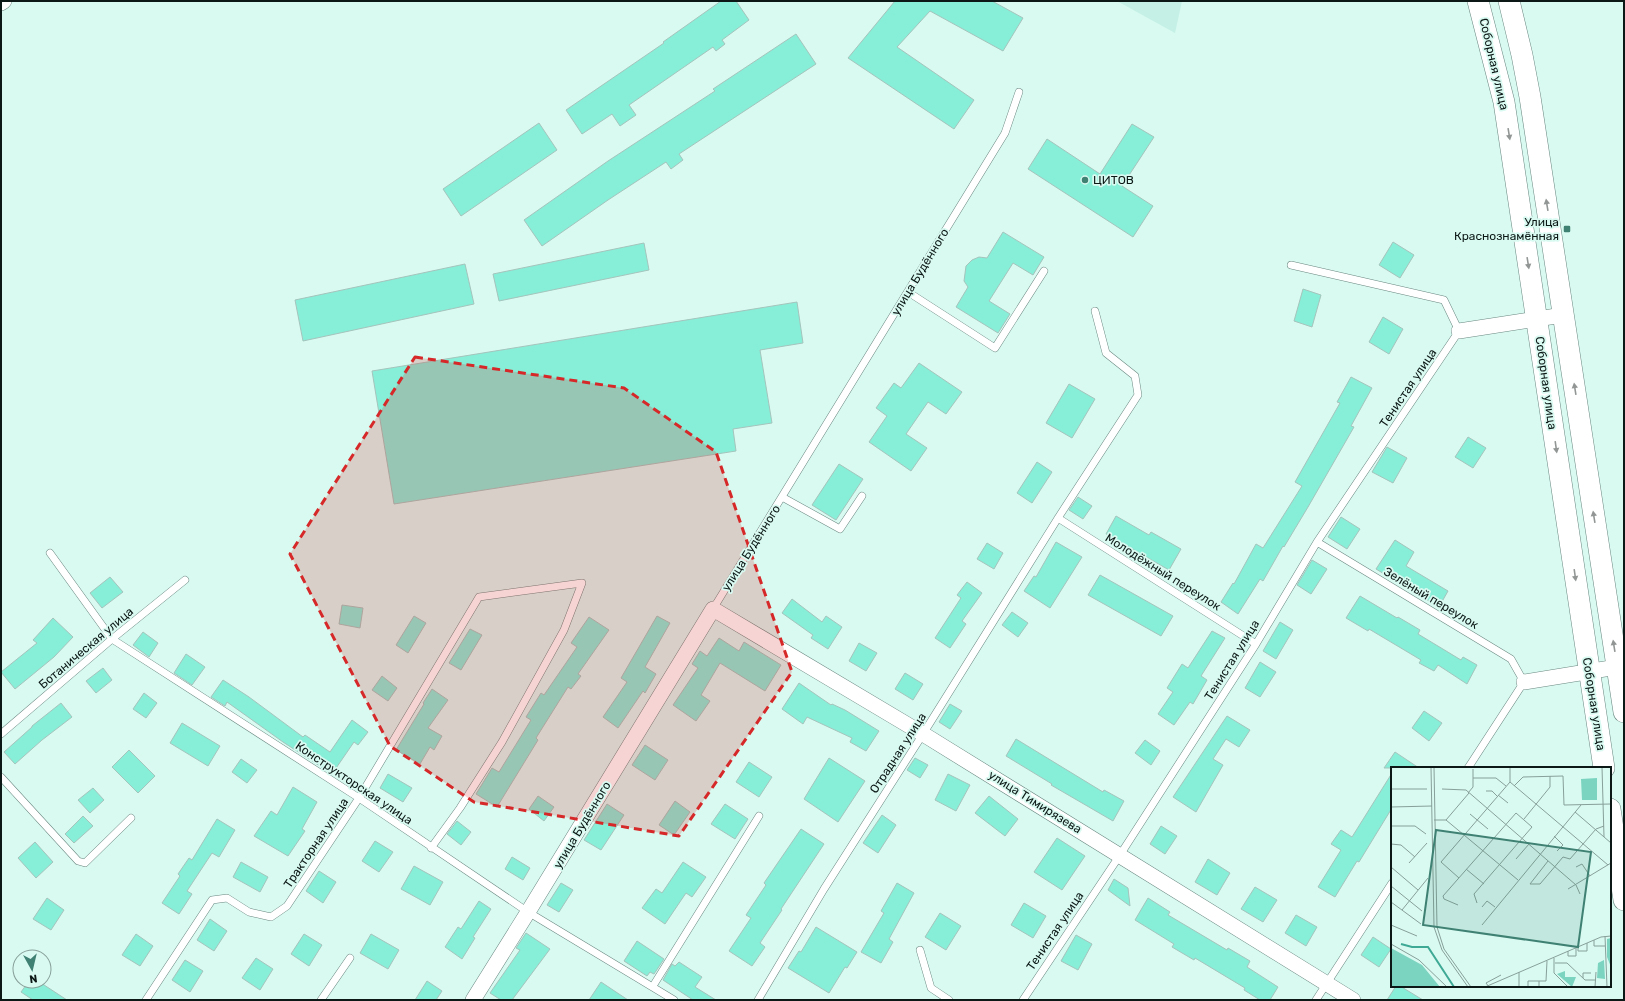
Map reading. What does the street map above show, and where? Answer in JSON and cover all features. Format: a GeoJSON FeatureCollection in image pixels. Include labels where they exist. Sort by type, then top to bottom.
{"type":"FeatureCollection","features":[{"type":"Feature","properties":{"kind":"street","name":"Соборная улица"},"geometry":{"type":"LineString","coordinates":[[1478,1],[1504,102],[1604,767]]}},
{"type":"Feature","properties":{"kind":"street"},"geometry":{"type":"LineString","coordinates":[[1509,1],[1530,97],[1624,712]]}},
{"type":"Feature","properties":{"kind":"street"},"geometry":{"type":"LineString","coordinates":[[1459,331],[1564,315]]}},
{"type":"Feature","properties":{"kind":"street","name":"улица Тимирязева"},"geometry":{"type":"LineString","coordinates":[[713,608],[923,734],[1353,1000]]}},
{"type":"Feature","properties":{"kind":"street","name":"улица Будённого"},"geometry":{"type":"LineString","coordinates":[[473,1000],[713,608]]}},
{"type":"Feature","properties":{"kind":"street"},"geometry":{"type":"LineString","coordinates":[[1524,682],[1617,667]]}},
{"type":"Feature","properties":{"kind":"street"},"geometry":{"type":"LineString","coordinates":[[1611,816],[1624,900]]}},
{"type":"Feature","properties":{"kind":"lane","name":"улица Будённого"},"geometry":{"type":"LineString","coordinates":[[713,608],[1005,133],[1019,92]]}},
{"type":"Feature","properties":{"kind":"lane"},"geometry":{"type":"LineString","coordinates":[[1290,265],[1444,300],[1459,331]]}},
{"type":"Feature","properties":{"kind":"lane"},"geometry":{"type":"LineString","coordinates":[[908,292],[995,348],[1044,271]]}},
{"type":"Feature","properties":{"kind":"lane","name":"Отрадная улица"},"geometry":{"type":"LineString","coordinates":[[758,1000],[824,889],[1058,518],[1138,395],[1135,376],[1106,353],[1095,311]]}},
{"type":"Feature","properties":{"kind":"lane","name":"Тенистая улица"},"geometry":{"type":"LineString","coordinates":[[1023,1000],[1120,855],[1256,644],[1317,542],[1459,331]]}},
{"type":"Feature","properties":{"kind":"lane"},"geometry":{"type":"LineString","coordinates":[[782,497],[840,529],[862,496]]}},
{"type":"Feature","properties":{"kind":"lane","name":"Молодёжный переулок"},"geometry":{"type":"LineString","coordinates":[[1058,518],[1256,644]]}},
{"type":"Feature","properties":{"kind":"lane","name":"Зелёный переулок"},"geometry":{"type":"LineString","coordinates":[[1317,542],[1511,659],[1524,682]]}},
{"type":"Feature","properties":{"kind":"lane","name":"Конструкторская улица"},"geometry":{"type":"LineString","coordinates":[[50,553],[112,639],[359,798],[528,912],[674,1000]]}},
{"type":"Feature","properties":{"kind":"lane","name":"Ботаническая улица"},"geometry":{"type":"LineString","coordinates":[[1,734],[112,639],[185,580]]}},
{"type":"Feature","properties":{"kind":"lane","name":"Тракторная улица"},"geometry":{"type":"LineString","coordinates":[[146,1000],[212,900],[227,898],[249,912],[271,917],[287,906],[359,798],[479,597],[582,582],[564,630],[502,742],[460,808],[431,848]]}},
{"type":"Feature","properties":{"kind":"lane"},"geometry":{"type":"LineString","coordinates":[[1469,767],[1524,682]]}},
{"type":"Feature","properties":{"kind":"lane"},"geometry":{"type":"LineString","coordinates":[[1,777],[78,861],[85,863],[131,818]]}},
{"type":"Feature","properties":{"kind":"lane"},"geometry":{"type":"LineString","coordinates":[[653,986],[760,816]]}},
{"type":"Feature","properties":{"kind":"lane"},"geometry":{"type":"LineString","coordinates":[[1316,1000],[1391,885]]}},
{"type":"Feature","properties":{"kind":"lane"},"geometry":{"type":"LineString","coordinates":[[920,950],[930,988],[949,1000]]}},
{"type":"Feature","properties":{"kind":"lane"},"geometry":{"type":"LineString","coordinates":[[320,1000],[350,958]]}},
{"type":"Feature","properties":{"kind":"highlighted area"},"geometry":{"type":"Polygon","coordinates":[[[415,357],[624,388],[716,452],[792,672],[679,836],[474,802],[390,746],[290,554],[415,357]]]}},
{"type":"Feature","properties":{"kind":"shaded area"},"geometry":{"type":"Polygon","coordinates":[[[1117,1],[1182,1],[1175,33],[1117,1]]]}},
{"type":"Feature","properties":{"kind":"building"},"geometry":{"type":"Polygon","coordinates":[[[721,1],[736,1],[749,20],[722,40],[725,44],[716,51],[713,47],[629,105],[636,115],[620,126],[612,114],[582,134],[566,110],[664,43],[663,42],[721,1]]]}},
{"type":"Feature","properties":{"kind":"building"},"geometry":{"type":"Polygon","coordinates":[[[895,1],[992,1],[1023,18],[1003,51],[930,11],[897,47],[974,100],[954,129],[848,58],[895,1]]]}},
{"type":"Feature","properties":{"kind":"building"},"geometry":{"type":"Polygon","coordinates":[[[796,34],[816,64],[679,154],[683,160],[671,169],[666,162],[542,246],[524,220],[608,161],[715,91],[713,89],[796,34]]]}},
{"type":"Feature","properties":{"kind":"building"},"geometry":{"type":"Polygon","coordinates":[[[539,123],[557,150],[461,216],[443,189],[539,123]]]}},
{"type":"Feature","properties":{"kind":"building","name":"ЦИТОВ"},"geometry":{"type":"Polygon","coordinates":[[[1132,124],[1154,137],[1122,186],[1153,206],[1133,237],[1028,169],[1047,139],[1100,174],[1132,124]]]}},
{"type":"Feature","properties":{"kind":"building"},"geometry":{"type":"Polygon","coordinates":[[[1003,232],[1044,257],[1033,275],[1013,263],[989,301],[1010,314],[998,333],[956,307],[968,287],[964,281],[966,266],[972,260],[979,257],[987,258],[1003,232]]]}},
{"type":"Feature","properties":{"kind":"building"},"geometry":{"type":"Polygon","coordinates":[[[1393,242],[1414,255],[1400,278],[1379,265],[1393,242]]]}},
{"type":"Feature","properties":{"kind":"building"},"geometry":{"type":"Polygon","coordinates":[[[644,243],[649,270],[499,301],[493,274],[644,243]]]}},
{"type":"Feature","properties":{"kind":"building"},"geometry":{"type":"Polygon","coordinates":[[[465,264],[474,304],[303,341],[295,300],[465,264]]]}},
{"type":"Feature","properties":{"kind":"building"},"geometry":{"type":"Polygon","coordinates":[[[1303,289],[1321,295],[1312,327],[1294,321],[1303,289]]]}},
{"type":"Feature","properties":{"kind":"building"},"geometry":{"type":"Polygon","coordinates":[[[797,302],[803,343],[760,350],[772,423],[733,429],[736,451],[394,504],[372,371],[797,302]]]}},
{"type":"Feature","properties":{"kind":"building"},"geometry":{"type":"Polygon","coordinates":[[[1383,317],[1403,329],[1389,354],[1369,342],[1383,317]]]}},
{"type":"Feature","properties":{"kind":"building"},"geometry":{"type":"Polygon","coordinates":[[[919,363],[962,392],[946,414],[928,402],[906,434],[927,448],[911,471],[869,442],[887,416],[876,408],[894,383],[901,388],[919,363]]]}},
{"type":"Feature","properties":{"kind":"building"},"geometry":{"type":"Polygon","coordinates":[[[1351,377],[1372,388],[1351,426],[1354,427],[1263,581],[1260,579],[1238,614],[1221,602],[1233,583],[1234,584],[1256,544],[1263,548],[1302,486],[1295,482],[1340,403],[1337,402],[1351,377]]]}},
{"type":"Feature","properties":{"kind":"building"},"geometry":{"type":"Polygon","coordinates":[[[1069,384],[1095,399],[1072,438],[1046,423],[1069,384]]]}},
{"type":"Feature","properties":{"kind":"building"},"geometry":{"type":"Polygon","coordinates":[[[1468,437],[1486,448],[1473,468],[1455,457],[1468,437]]]}},
{"type":"Feature","properties":{"kind":"building"},"geometry":{"type":"Polygon","coordinates":[[[1387,447],[1407,458],[1393,483],[1372,472],[1387,447]]]}},
{"type":"Feature","properties":{"kind":"building"},"geometry":{"type":"Polygon","coordinates":[[[1037,462],[1052,472],[1032,503],[1017,493],[1037,462]]]}},
{"type":"Feature","properties":{"kind":"building"},"geometry":{"type":"Polygon","coordinates":[[[839,464],[863,479],[836,520],[812,505],[839,464]]]}},
{"type":"Feature","properties":{"kind":"building"},"geometry":{"type":"Polygon","coordinates":[[[1078,497],[1092,506],[1083,519],[1069,510],[1078,497]]]}},
{"type":"Feature","properties":{"kind":"building"},"geometry":{"type":"Polygon","coordinates":[[[1116,516],[1149,535],[1151,532],[1181,549],[1169,570],[1106,534],[1116,516]]]}},
{"type":"Feature","properties":{"kind":"building"},"geometry":{"type":"Polygon","coordinates":[[[1341,517],[1360,529],[1347,549],[1328,537],[1341,517]]]}},
{"type":"Feature","properties":{"kind":"building"},"geometry":{"type":"Polygon","coordinates":[[[1395,540],[1414,552],[1406,566],[1448,591],[1439,607],[1376,569],[1395,540]]]}},
{"type":"Feature","properties":{"kind":"building"},"geometry":{"type":"Polygon","coordinates":[[[1056,542],[1082,557],[1050,608],[1024,591],[1034,576],[1036,577],[1056,542]]]}},
{"type":"Feature","properties":{"kind":"building"},"geometry":{"type":"Polygon","coordinates":[[[987,543],[1003,553],[994,569],[977,559],[987,543]]]}},
{"type":"Feature","properties":{"kind":"building"},"geometry":{"type":"Polygon","coordinates":[[[1312,560],[1327,569],[1311,594],[1297,585],[1312,560]]]}},
{"type":"Feature","properties":{"kind":"building"},"geometry":{"type":"Polygon","coordinates":[[[1100,575],[1173,616],[1161,636],[1088,595],[1100,575]]]}},
{"type":"Feature","properties":{"kind":"building"},"geometry":{"type":"Polygon","coordinates":[[[110,577],[123,592],[102,608],[90,593],[110,577]]]}},
{"type":"Feature","properties":{"kind":"building"},"geometry":{"type":"Polygon","coordinates":[[[967,582],[982,593],[962,621],[966,624],[950,648],[935,638],[961,598],[957,595],[967,582]]]}},
{"type":"Feature","properties":{"kind":"building"},"geometry":{"type":"Polygon","coordinates":[[[1360,596],[1420,630],[1418,634],[1461,660],[1463,657],[1477,665],[1467,684],[1438,665],[1434,671],[1419,663],[1421,660],[1369,629],[1368,631],[1346,618],[1360,596]]]}},
{"type":"Feature","properties":{"kind":"building"},"geometry":{"type":"Polygon","coordinates":[[[792,599],[822,622],[826,616],[842,627],[828,649],[811,638],[813,635],[782,613],[792,599]]]}},
{"type":"Feature","properties":{"kind":"building"},"geometry":{"type":"Polygon","coordinates":[[[342,605],[363,608],[360,628],[339,624],[342,605]]]}},
{"type":"Feature","properties":{"kind":"building"},"geometry":{"type":"Polygon","coordinates":[[[1012,612],[1028,623],[1018,637],[1002,625],[1012,612]]]}},
{"type":"Feature","properties":{"kind":"building"},"geometry":{"type":"Polygon","coordinates":[[[414,616],[426,623],[408,653],[396,645],[414,616]]]}},
{"type":"Feature","properties":{"kind":"building"},"geometry":{"type":"Polygon","coordinates":[[[657,616],[670,623],[645,667],[656,674],[645,693],[643,691],[618,728],[603,717],[627,682],[621,678],[657,616]]]}},
{"type":"Feature","properties":{"kind":"building"},"geometry":{"type":"Polygon","coordinates":[[[589,617],[609,630],[578,674],[581,676],[571,689],[568,687],[536,738],[538,740],[497,807],[476,794],[492,768],[499,772],[531,720],[526,717],[541,693],[544,695],[577,647],[571,643],[589,617]]]}},
{"type":"Feature","properties":{"kind":"building"},"geometry":{"type":"Polygon","coordinates":[[[53,618],[73,637],[54,657],[15,689],[1,672],[37,643],[33,640],[53,618]]]}},
{"type":"Feature","properties":{"kind":"building"},"geometry":{"type":"Polygon","coordinates":[[[1280,622],[1293,630],[1276,659],[1263,651],[1280,622]]]}},
{"type":"Feature","properties":{"kind":"building"},"geometry":{"type":"Polygon","coordinates":[[[470,629],[482,635],[461,670],[449,663],[470,629]]]}},
{"type":"Feature","properties":{"kind":"building"},"geometry":{"type":"Polygon","coordinates":[[[1212,631],[1225,638],[1201,676],[1207,680],[1193,704],[1190,702],[1174,725],[1158,714],[1173,692],[1167,688],[1182,664],[1188,668],[1212,631]]]}},
{"type":"Feature","properties":{"kind":"building"},"geometry":{"type":"Polygon","coordinates":[[[143,632],[158,643],[149,657],[133,645],[143,632]]]}},
{"type":"Feature","properties":{"kind":"building"},"geometry":{"type":"Polygon","coordinates":[[[719,638],[739,651],[744,642],[781,665],[765,691],[720,663],[701,695],[710,701],[696,721],[673,705],[698,668],[692,664],[700,651],[707,656],[719,638]]]}},
{"type":"Feature","properties":{"kind":"building"},"geometry":{"type":"Polygon","coordinates":[[[859,643],[877,653],[866,671],[849,661],[859,643]]]}},
{"type":"Feature","properties":{"kind":"building"},"geometry":{"type":"Polygon","coordinates":[[[186,654],[205,667],[192,685],[174,673],[186,654]]]}},
{"type":"Feature","properties":{"kind":"building"},"geometry":{"type":"Polygon","coordinates":[[[1260,662],[1276,672],[1260,697],[1245,688],[1260,662]]]}},
{"type":"Feature","properties":{"kind":"building"},"geometry":{"type":"Polygon","coordinates":[[[103,668],[112,680],[96,693],[86,681],[103,668]]]}},
{"type":"Feature","properties":{"kind":"building"},"geometry":{"type":"Polygon","coordinates":[[[905,673],[923,684],[913,700],[895,689],[905,673]]]}},
{"type":"Feature","properties":{"kind":"building"},"geometry":{"type":"Polygon","coordinates":[[[382,676],[397,688],[388,701],[372,690],[382,676]]]}},
{"type":"Feature","properties":{"kind":"building"},"geometry":{"type":"Polygon","coordinates":[[[223,680],[249,697],[303,737],[305,735],[330,752],[352,720],[368,732],[358,745],[354,742],[332,774],[283,742],[227,702],[225,706],[211,697],[223,680]]]}},
{"type":"Feature","properties":{"kind":"building"},"geometry":{"type":"Polygon","coordinates":[[[799,683],[831,705],[832,704],[845,710],[879,731],[866,751],[850,742],[852,738],[807,717],[803,724],[782,709],[799,683]]]}},
{"type":"Feature","properties":{"kind":"building"},"geometry":{"type":"Polygon","coordinates":[[[432,689],[448,700],[428,728],[442,736],[434,750],[430,747],[420,764],[396,750],[432,689]]]}},
{"type":"Feature","properties":{"kind":"building"},"geometry":{"type":"Polygon","coordinates":[[[144,693],[157,703],[146,718],[133,709],[144,693]]]}},
{"type":"Feature","properties":{"kind":"building"},"geometry":{"type":"Polygon","coordinates":[[[61,703],[72,717],[42,740],[15,764],[4,752],[32,726],[61,703]]]}},
{"type":"Feature","properties":{"kind":"building"},"geometry":{"type":"Polygon","coordinates":[[[950,704],[962,711],[950,729],[939,722],[950,704]]]}},
{"type":"Feature","properties":{"kind":"building"},"geometry":{"type":"Polygon","coordinates":[[[1424,711],[1442,723],[1429,741],[1412,728],[1424,711]]]}},
{"type":"Feature","properties":{"kind":"building"},"geometry":{"type":"Polygon","coordinates":[[[1227,716],[1250,730],[1239,747],[1226,739],[1213,759],[1223,765],[1196,812],[1173,797],[1227,716]]]}},
{"type":"Feature","properties":{"kind":"building"},"geometry":{"type":"Polygon","coordinates":[[[182,723],[220,746],[208,766],[170,743],[182,723]]]}},
{"type":"Feature","properties":{"kind":"building"},"geometry":{"type":"Polygon","coordinates":[[[1016,739],[1103,792],[1104,790],[1124,801],[1113,821],[1051,785],[1052,784],[1006,756],[1016,739]]]}},
{"type":"Feature","properties":{"kind":"building"},"geometry":{"type":"Polygon","coordinates":[[[1145,740],[1160,751],[1151,765],[1135,753],[1145,740]]]}},
{"type":"Feature","properties":{"kind":"building"},"geometry":{"type":"Polygon","coordinates":[[[645,745],[668,760],[655,780],[632,765],[645,745]]]}},
{"type":"Feature","properties":{"kind":"building"},"geometry":{"type":"Polygon","coordinates":[[[129,750],[155,776],[138,793],[112,767],[129,750]]]}},
{"type":"Feature","properties":{"kind":"building"},"geometry":{"type":"Polygon","coordinates":[[[1395,752],[1418,767],[1391,767],[1384,768],[1395,752]]]}},
{"type":"Feature","properties":{"kind":"building"},"geometry":{"type":"Polygon","coordinates":[[[829,758],[865,781],[838,822],[804,799],[829,758]]]}},
{"type":"Feature","properties":{"kind":"building"},"geometry":{"type":"Polygon","coordinates":[[[915,758],[928,765],[920,778],[907,770],[915,758]]]}},
{"type":"Feature","properties":{"kind":"building"},"geometry":{"type":"Polygon","coordinates":[[[241,759],[257,770],[247,783],[232,772],[241,759]]]}},
{"type":"Feature","properties":{"kind":"building"},"geometry":{"type":"Polygon","coordinates":[[[749,762],[772,777],[759,797],[736,782],[749,762]]]}},
{"type":"Feature","properties":{"kind":"building"},"geometry":{"type":"Polygon","coordinates":[[[388,774],[412,788],[403,802],[380,788],[388,774]]]}},
{"type":"Feature","properties":{"kind":"building"},"geometry":{"type":"Polygon","coordinates":[[[948,774],[970,785],[956,811],[935,800],[948,774]]]}},
{"type":"Feature","properties":{"kind":"building"},"geometry":{"type":"Polygon","coordinates":[[[1391,775],[1391,810],[1359,862],[1357,861],[1335,897],[1318,887],[1341,850],[1331,844],[1341,830],[1352,837],[1391,775]]]}},
{"type":"Feature","properties":{"kind":"building"},"geometry":{"type":"Polygon","coordinates":[[[293,787],[317,802],[302,829],[305,831],[288,856],[254,836],[271,811],[277,815],[293,787]]]}},
{"type":"Feature","properties":{"kind":"building"},"geometry":{"type":"Polygon","coordinates":[[[93,788],[104,800],[90,813],[78,800],[93,788]]]}},
{"type":"Feature","properties":{"kind":"building"},"geometry":{"type":"Polygon","coordinates":[[[538,796],[554,807],[544,821],[529,809],[538,796]]]}},
{"type":"Feature","properties":{"kind":"building"},"geometry":{"type":"Polygon","coordinates":[[[989,796],[1018,819],[1005,836],[975,813],[989,796]]]}},
{"type":"Feature","properties":{"kind":"building"},"geometry":{"type":"Polygon","coordinates":[[[675,801],[690,812],[674,835],[659,825],[675,801]]]}},
{"type":"Feature","properties":{"kind":"building"},"geometry":{"type":"Polygon","coordinates":[[[607,804],[624,815],[601,850],[584,840],[607,804]]]}},
{"type":"Feature","properties":{"kind":"building"},"geometry":{"type":"Polygon","coordinates":[[[725,804],[748,819],[735,839],[711,824],[725,804]]]}},
{"type":"Feature","properties":{"kind":"building"},"geometry":{"type":"Polygon","coordinates":[[[882,815],[896,825],[878,853],[863,843],[882,815]]]}},
{"type":"Feature","properties":{"kind":"building"},"geometry":{"type":"Polygon","coordinates":[[[83,816],[93,826],[74,843],[65,834],[83,816]]]}},
{"type":"Feature","properties":{"kind":"building"},"geometry":{"type":"Polygon","coordinates":[[[217,819],[235,830],[219,857],[212,853],[187,891],[192,894],[179,914],[162,903],[180,876],[178,874],[189,858],[192,860],[217,819]]]}},
{"type":"Feature","properties":{"kind":"building"},"geometry":{"type":"Polygon","coordinates":[[[457,821],[471,832],[461,845],[447,834],[457,821]]]}},
{"type":"Feature","properties":{"kind":"building"},"geometry":{"type":"Polygon","coordinates":[[[1161,826],[1177,836],[1165,854],[1150,844],[1161,826]]]}},
{"type":"Feature","properties":{"kind":"building"},"geometry":{"type":"Polygon","coordinates":[[[801,829],[824,844],[760,943],[765,947],[752,966],[729,951],[751,918],[746,915],[766,885],[764,883],[801,829]]]}},
{"type":"Feature","properties":{"kind":"building"},"geometry":{"type":"Polygon","coordinates":[[[1057,838],[1085,856],[1062,890],[1034,872],[1057,838]]]}},
{"type":"Feature","properties":{"kind":"building"},"geometry":{"type":"Polygon","coordinates":[[[375,841],[393,852],[379,872],[362,861],[375,841]]]}},
{"type":"Feature","properties":{"kind":"building"},"geometry":{"type":"Polygon","coordinates":[[[35,842],[53,862],[36,878],[18,858],[35,842]]]}},
{"type":"Feature","properties":{"kind":"building"},"geometry":{"type":"Polygon","coordinates":[[[512,857],[530,868],[523,880],[505,869],[512,857]]]}},
{"type":"Feature","properties":{"kind":"building"},"geometry":{"type":"Polygon","coordinates":[[[1208,859],[1230,873],[1217,895],[1195,882],[1208,859]]]}},
{"type":"Feature","properties":{"kind":"building"},"geometry":{"type":"Polygon","coordinates":[[[241,862],[268,877],[260,892],[233,877],[241,862]]]}},
{"type":"Feature","properties":{"kind":"building"},"geometry":{"type":"Polygon","coordinates":[[[683,862],[706,877],[692,897],[686,893],[665,924],[642,908],[656,889],[662,893],[683,862]]]}},
{"type":"Feature","properties":{"kind":"building"},"geometry":{"type":"Polygon","coordinates":[[[414,866],[443,882],[430,905],[401,889],[414,866]]]}},
{"type":"Feature","properties":{"kind":"building"},"geometry":{"type":"Polygon","coordinates":[[[319,871],[336,882],[323,903],[306,891],[319,871]]]}},
{"type":"Feature","properties":{"kind":"building"},"geometry":{"type":"Polygon","coordinates":[[[1114,879],[1128,888],[1130,906],[1108,890],[1114,879]]]}},
{"type":"Feature","properties":{"kind":"building"},"geometry":{"type":"Polygon","coordinates":[[[561,883],[573,890],[559,912],[547,905],[561,883]]]}},
{"type":"Feature","properties":{"kind":"building"},"geometry":{"type":"Polygon","coordinates":[[[897,883],[914,893],[889,939],[893,942],[881,963],[861,952],[884,913],[881,911],[897,883]]]}},
{"type":"Feature","properties":{"kind":"building"},"geometry":{"type":"Polygon","coordinates":[[[1255,887],[1277,900],[1263,922],[1241,909],[1255,887]]]}},
{"type":"Feature","properties":{"kind":"building"},"geometry":{"type":"Polygon","coordinates":[[[47,898],[64,910],[51,930],[33,919],[47,898]]]}},
{"type":"Feature","properties":{"kind":"building"},"geometry":{"type":"Polygon","coordinates":[[[1148,898],[1170,912],[1168,915],[1227,950],[1228,948],[1250,961],[1247,967],[1278,987],[1270,1000],[1260,1000],[1244,990],[1245,988],[1195,958],[1194,960],[1172,947],[1174,944],[1135,920],[1148,898]]]}},
{"type":"Feature","properties":{"kind":"building"},"geometry":{"type":"Polygon","coordinates":[[[479,901],[491,909],[473,937],[475,938],[462,959],[445,947],[458,927],[461,929],[479,901]]]}},
{"type":"Feature","properties":{"kind":"building"},"geometry":{"type":"Polygon","coordinates":[[[1024,903],[1046,916],[1033,938],[1011,925],[1024,903]]]}},
{"type":"Feature","properties":{"kind":"building"},"geometry":{"type":"Polygon","coordinates":[[[940,913],[961,926],[946,950],[925,937],[940,913]]]}},
{"type":"Feature","properties":{"kind":"building"},"geometry":{"type":"Polygon","coordinates":[[[1296,915],[1317,927],[1306,946],[1285,933],[1296,915]]]}},
{"type":"Feature","properties":{"kind":"building"},"geometry":{"type":"Polygon","coordinates":[[[210,919],[227,931],[214,951],[197,940],[210,919]]]}},
{"type":"Feature","properties":{"kind":"building"},"geometry":{"type":"Polygon","coordinates":[[[816,927],[857,952],[847,968],[845,967],[829,993],[788,968],[799,951],[801,952],[816,927]]]}},
{"type":"Feature","properties":{"kind":"building"},"geometry":{"type":"Polygon","coordinates":[[[526,933],[550,949],[512,1000],[501,1000],[490,993],[520,950],[516,948],[526,933]]]}},
{"type":"Feature","properties":{"kind":"building"},"geometry":{"type":"Polygon","coordinates":[[[136,934],[153,946],[140,966],[122,955],[136,934]]]}},
{"type":"Feature","properties":{"kind":"building"},"geometry":{"type":"Polygon","coordinates":[[[304,934],[322,945],[309,966],[291,954],[304,934]]]}},
{"type":"Feature","properties":{"kind":"building"},"geometry":{"type":"Polygon","coordinates":[[[371,934],[399,950],[388,969],[360,953],[371,934]]]}},
{"type":"Feature","properties":{"kind":"building"},"geometry":{"type":"Polygon","coordinates":[[[1076,935],[1092,944],[1078,970],[1061,961],[1076,935]]]}},
{"type":"Feature","properties":{"kind":"building"},"geometry":{"type":"Polygon","coordinates":[[[1373,937],[1391,949],[1379,967],[1361,955],[1373,937]]]}},
{"type":"Feature","properties":{"kind":"building"},"geometry":{"type":"Polygon","coordinates":[[[637,941],[664,959],[654,974],[650,972],[647,976],[624,961],[637,941]]]}},
{"type":"Feature","properties":{"kind":"building"},"geometry":{"type":"Polygon","coordinates":[[[256,958],[273,969],[260,990],[242,978],[256,958]]]}},
{"type":"Feature","properties":{"kind":"building"},"geometry":{"type":"Polygon","coordinates":[[[185,960],[203,971],[190,992],[172,980],[185,960]]]}},
{"type":"Feature","properties":{"kind":"building"},"geometry":{"type":"Polygon","coordinates":[[[679,962],[702,977],[695,987],[716,1000],[693,1000],[663,980],[672,964],[675,966],[679,962]]]}},
{"type":"Feature","properties":{"kind":"building"},"geometry":{"type":"Polygon","coordinates":[[[427,981],[442,991],[436,1000],[415,1000],[427,981]]]}},
{"type":"Feature","properties":{"kind":"building"},"geometry":{"type":"Polygon","coordinates":[[[601,982],[628,1000],[589,1000],[601,982]]]}},
{"type":"Feature","properties":{"kind":"building"},"geometry":{"type":"Polygon","coordinates":[[[1395,987],[1402,987],[1423,1000],[1387,1000],[1395,987]]]}},
{"type":"Feature","properties":{"kind":"building"},"geometry":{"type":"Polygon","coordinates":[[[23,989],[50,989],[67,1000],[33,1000],[21,992],[23,989]]]}},
{"type":"Feature","properties":{"kind":"place","name":"ЦИТОВ"},"geometry":{"type":"Point","coordinates":[1085,180]}},
{"type":"Feature","properties":{"kind":"place","name":"Улица Краснознамённая"},"geometry":{"type":"Point","coordinates":[1567,229]}}]}
